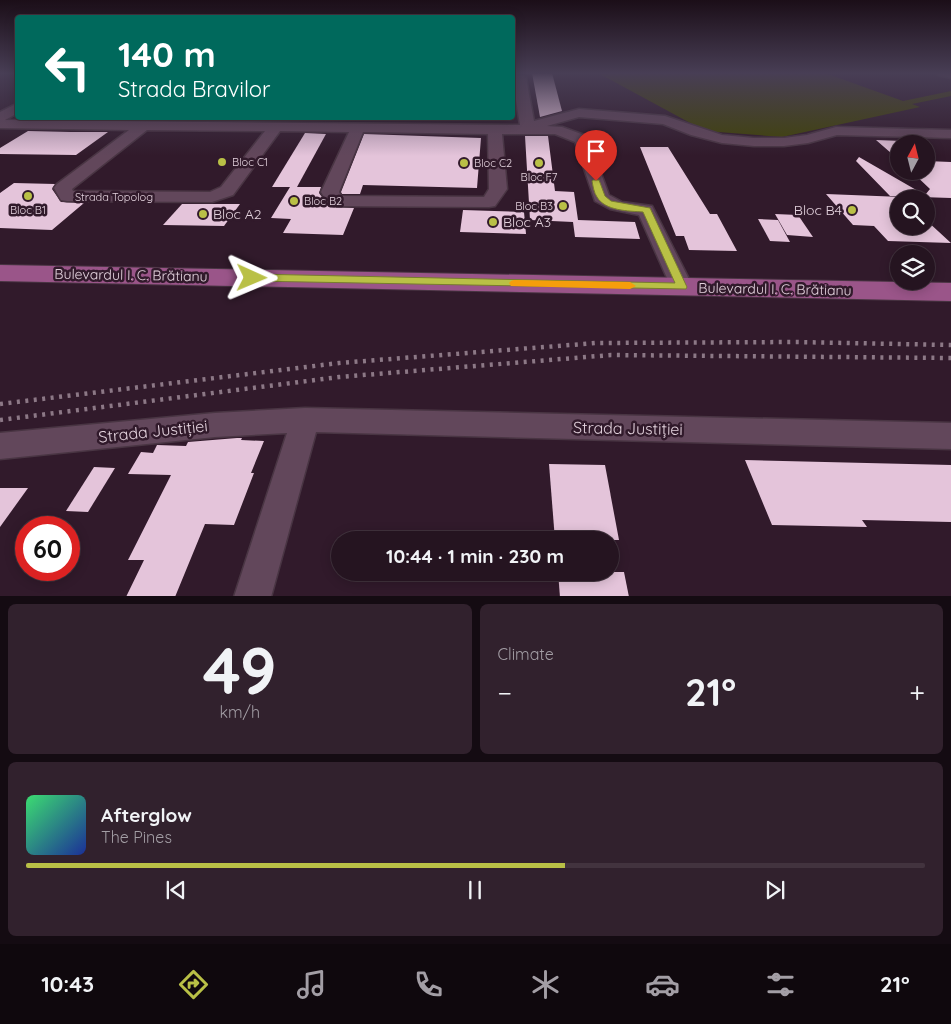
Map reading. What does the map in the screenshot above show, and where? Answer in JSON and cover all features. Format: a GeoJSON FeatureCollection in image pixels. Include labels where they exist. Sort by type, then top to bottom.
{"type":"FeatureCollection","features":[{"type":"Feature","properties":{"kind":"main road","name":"Bulevardul I. C. Brătianu"},"geometry":{"type":"LineString","coordinates":[[0,272],[951,292]]}},
{"type":"Feature","properties":{"kind":"street"},"geometry":{"type":"LineString","coordinates":[[522,101],[528,129]]}},
{"type":"Feature","properties":{"kind":"street"},"geometry":{"type":"LineString","coordinates":[[0,117],[15,109]]}},
{"type":"Feature","properties":{"kind":"street"},"geometry":{"type":"LineString","coordinates":[[528,129],[552,119],[578,113],[665,120],[714,137],[754,142],[784,142],[808,139],[836,131],[951,134]]}},
{"type":"Feature","properties":{"kind":"street","name":"Strada Topolog"},"geometry":{"type":"LineString","coordinates":[[135,123],[63,188],[67,196],[212,197],[227,191],[272,124]]}},
{"type":"Feature","properties":{"kind":"street"},"geometry":{"type":"LineString","coordinates":[[0,124],[272,124],[358,127],[403,123],[495,129],[557,130],[582,139],[601,197],[608,203],[621,207],[646,210],[682,287]]}},
{"type":"Feature","properties":{"kind":"street"},"geometry":{"type":"LineString","coordinates":[[0,134],[16,125]]}},
{"type":"Feature","properties":{"kind":"street"},"geometry":{"type":"LineString","coordinates":[[358,127],[330,192],[335,201],[489,202],[498,189],[495,129]]}},
{"type":"Feature","properties":{"kind":"street"},"geometry":{"type":"LineString","coordinates":[[252,596],[305,420]]}},
{"type":"Feature","properties":{"kind":"street","name":"Strada Justiției"},"geometry":{"type":"LineString","coordinates":[[0,446],[215,425],[305,420],[951,436]]}},
{"type":"Feature","properties":{"kind":"shaded area"},"geometry":{"type":"Polygon","coordinates":[[[649,101],[928,101],[912,104],[920,107],[782,137],[705,131],[649,101]]]}},
{"type":"Feature","properties":{"kind":"building"},"geometry":{"type":"Polygon","coordinates":[[[537,101],[559,101],[562,111],[540,117],[537,101]]]}},
{"type":"Feature","properties":{"kind":"building"},"geometry":{"type":"Polygon","coordinates":[[[28,131],[108,132],[76,155],[0,154],[0,148],[28,131]]]}},
{"type":"Feature","properties":{"kind":"building"},"geometry":{"type":"Polygon","coordinates":[[[305,133],[326,134],[297,187],[272,187],[305,133]]]}},
{"type":"Feature","properties":{"kind":"building"},"geometry":{"type":"Polygon","coordinates":[[[364,134],[481,138],[477,188],[363,185],[360,194],[342,194],[341,192],[364,134]]]}},
{"type":"Feature","properties":{"kind":"building"},"geometry":{"type":"Polygon","coordinates":[[[525,136],[548,136],[555,191],[574,192],[578,220],[635,222],[640,239],[575,237],[573,222],[530,220],[525,136]]]}},
{"type":"Feature","properties":{"kind":"building"},"geometry":{"type":"Polygon","coordinates":[[[876,140],[890,141],[890,152],[876,140]]]}},
{"type":"Feature","properties":{"kind":"building"},"geometry":{"type":"Polygon","coordinates":[[[640,147],[668,147],[710,214],[717,214],[737,251],[689,250],[684,236],[676,236],[640,147]]]}},
{"type":"Feature","properties":{"kind":"building"},"geometry":{"type":"Polygon","coordinates":[[[859,157],[890,175],[890,180],[899,180],[916,190],[890,190],[890,196],[856,161],[859,157]]]}},
{"type":"Feature","properties":{"kind":"building"},"geometry":{"type":"Polygon","coordinates":[[[935,161],[951,162],[951,198],[935,197],[935,190],[929,190],[920,180],[935,180],[935,161]]]}},
{"type":"Feature","properties":{"kind":"building"},"geometry":{"type":"Polygon","coordinates":[[[14,183],[55,184],[52,189],[61,202],[84,203],[52,230],[0,228],[0,193],[14,183]]]}},
{"type":"Feature","properties":{"kind":"building","name":"Bloc B2"},"geometry":{"type":"Polygon","coordinates":[[[290,187],[321,187],[319,193],[329,207],[354,208],[343,235],[283,233],[291,219],[271,218],[290,187]]]}},
{"type":"Feature","properties":{"kind":"building","name":"Bloc B4"},"geometry":{"type":"Polygon","coordinates":[[[826,194],[890,197],[890,235],[935,235],[935,228],[951,243],[888,241],[874,226],[853,225],[826,194]]]}},
{"type":"Feature","properties":{"kind":"building","name":"Bloc A2"},"geometry":{"type":"Polygon","coordinates":[[[182,204],[240,204],[224,226],[163,225],[182,204]]]}},
{"type":"Feature","properties":{"kind":"building","name":"Bloc A3"},"geometry":{"type":"Polygon","coordinates":[[[463,210],[524,212],[526,234],[460,232],[463,210]]]}},
{"type":"Feature","properties":{"kind":"building"},"geometry":{"type":"Polygon","coordinates":[[[775,214],[798,215],[813,237],[787,235],[775,214]]]}},
{"type":"Feature","properties":{"kind":"building"},"geometry":{"type":"Polygon","coordinates":[[[758,219],[778,220],[790,242],[770,241],[758,219]]]}},
{"type":"Feature","properties":{"kind":"building"},"geometry":{"type":"Polygon","coordinates":[[[242,438],[241,440],[264,441],[234,525],[205,524],[175,596],[126,596],[144,560],[128,560],[171,475],[128,474],[141,452],[153,453],[157,445],[186,446],[188,442],[242,438]]]}},
{"type":"Feature","properties":{"kind":"building"},"geometry":{"type":"Polygon","coordinates":[[[745,460],[951,465],[951,522],[862,520],[867,527],[772,525],[745,460]]]}},
{"type":"Feature","properties":{"kind":"building"},"geometry":{"type":"Polygon","coordinates":[[[549,464],[605,465],[617,531],[554,531],[549,464]]]}},
{"type":"Feature","properties":{"kind":"building"},"geometry":{"type":"Polygon","coordinates":[[[94,467],[115,468],[88,512],[66,511],[94,467]]]}},
{"type":"Feature","properties":{"kind":"building"},"geometry":{"type":"Polygon","coordinates":[[[0,488],[28,488],[0,527],[0,488]]]}},
{"type":"Feature","properties":{"kind":"building"},"geometry":{"type":"Polygon","coordinates":[[[619,572],[624,572],[629,596],[560,596],[559,581],[619,581],[619,572]]]}},
{"type":"Feature","properties":{"kind":"railway"},"geometry":{"type":"LineString","coordinates":[[0,404],[339,363],[596,343],[796,342],[951,345]]}},
{"type":"Feature","properties":{"kind":"railway"},"geometry":{"type":"LineString","coordinates":[[0,420],[339,377],[611,355],[951,358]]}},
{"type":"Feature","properties":{"kind":"slow traffic"},"geometry":{"type":"LineString","coordinates":[[514,283],[630,286]]}},
{"type":"Feature","properties":{"kind":"place","name":"Bloc C1"},"geometry":{"type":"Point","coordinates":[222,162]}},
{"type":"Feature","properties":{"kind":"place","name":"Bloc C2"},"geometry":{"type":"Point","coordinates":[464,163]}},
{"type":"Feature","properties":{"kind":"place","name":"Bloc F7"},"geometry":{"type":"Point","coordinates":[539,163]}},
{"type":"Feature","properties":{"kind":"place","name":"Bloc B1"},"geometry":{"type":"Point","coordinates":[28,196]}},
{"type":"Feature","properties":{"kind":"place","name":"Bloc B2"},"geometry":{"type":"Point","coordinates":[294,201]}},
{"type":"Feature","properties":{"kind":"place","name":"Bloc B3"},"geometry":{"type":"Point","coordinates":[563,206]}},
{"type":"Feature","properties":{"kind":"place","name":"Bloc B4"},"geometry":{"type":"Point","coordinates":[852,210]}},
{"type":"Feature","properties":{"kind":"place","name":"Bloc A2"},"geometry":{"type":"Point","coordinates":[203,214]}},
{"type":"Feature","properties":{"kind":"place","name":"Bloc A3"},"geometry":{"type":"Point","coordinates":[493,222]}},
{"type":"Feature","properties":{"kind":"route"},"geometry":{"type":"LineString","coordinates":[[252,278],[682,287],[646,210],[621,207],[608,203],[601,197],[596,181]]}}]}
